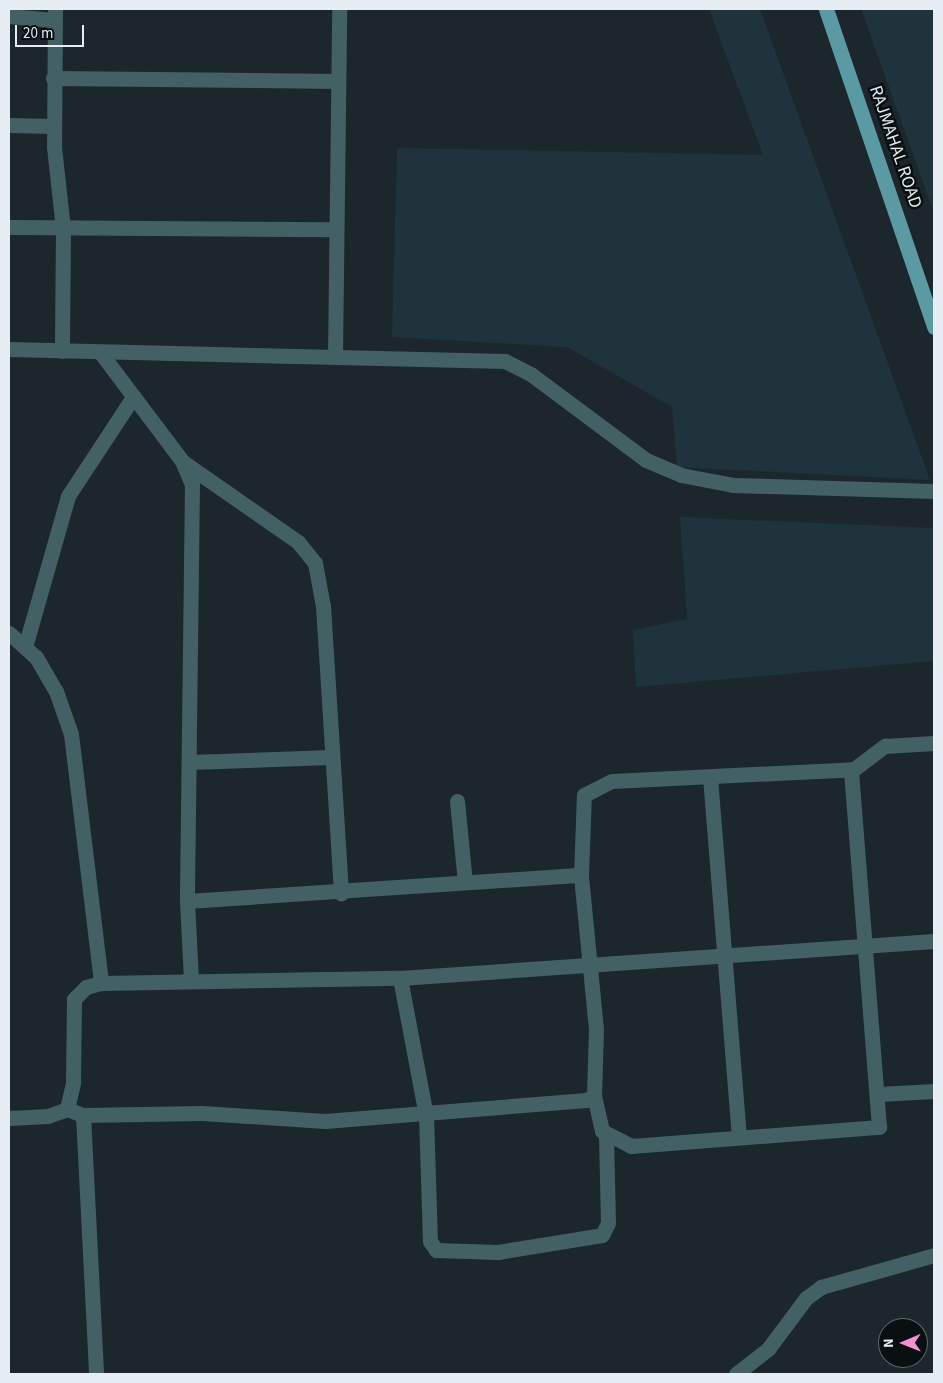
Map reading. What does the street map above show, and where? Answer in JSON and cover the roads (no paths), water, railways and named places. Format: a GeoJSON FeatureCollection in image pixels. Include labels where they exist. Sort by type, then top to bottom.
{"type":"FeatureCollection","features":[{"type":"Feature","properties":{"kind":"main road","name":"RAJMAHAL ROAD"},"geometry":{"type":"LineString","coordinates":[[826,9],[934,327]]}},
{"type":"Feature","properties":{"kind":"street"},"geometry":{"type":"LineString","coordinates":[[335,356],[336,81],[339,9]]}},
{"type":"Feature","properties":{"kind":"street"},"geometry":{"type":"LineString","coordinates":[[9,16],[55,15],[54,126],[63,228],[62,351]]}},
{"type":"Feature","properties":{"kind":"street"},"geometry":{"type":"LineString","coordinates":[[53,78],[336,81]]}},
{"type":"Feature","properties":{"kind":"street"},"geometry":{"type":"LineString","coordinates":[[9,126],[54,126]]}},
{"type":"Feature","properties":{"kind":"street"},"geometry":{"type":"LineString","coordinates":[[9,226],[63,228],[336,229]]}},
{"type":"Feature","properties":{"kind":"street"},"geometry":{"type":"LineString","coordinates":[[9,349],[505,361],[532,375],[646,460],[681,475],[734,484],[934,491]]}},
{"type":"Feature","properties":{"kind":"street"},"geometry":{"type":"LineString","coordinates":[[100,352],[182,461],[192,484],[194,532],[187,901],[191,981]]}},
{"type":"Feature","properties":{"kind":"street"},"geometry":{"type":"LineString","coordinates":[[25,647],[68,496],[133,397]]}},
{"type":"Feature","properties":{"kind":"street"},"geometry":{"type":"LineString","coordinates":[[182,461],[298,542],[315,563],[323,606],[330,757],[341,893]]}},
{"type":"Feature","properties":{"kind":"street"},"geometry":{"type":"LineString","coordinates":[[9,633],[25,647],[56,691],[71,734],[101,983]]}},
{"type":"Feature","properties":{"kind":"street"},"geometry":{"type":"LineString","coordinates":[[400,978],[426,1116],[430,1241],[436,1250],[450,1254],[498,1252],[607,1232],[606,1134],[594,1096],[591,964],[581,875],[580,815],[584,795],[591,788],[612,781],[850,769],[885,746],[934,743]]}},
{"type":"Feature","properties":{"kind":"street"},"geometry":{"type":"LineString","coordinates":[[190,762],[330,757]]}},
{"type":"Feature","properties":{"kind":"street"},"geometry":{"type":"LineString","coordinates":[[606,1134],[631,1146],[738,1137],[870,1130],[879,1127],[879,1094],[864,946],[850,769]]}},
{"type":"Feature","properties":{"kind":"street"},"geometry":{"type":"LineString","coordinates":[[710,777],[722,957],[738,1137]]}},
{"type":"Feature","properties":{"kind":"street"},"geometry":{"type":"LineString","coordinates":[[457,801],[465,882]]}},
{"type":"Feature","properties":{"kind":"street"},"geometry":{"type":"LineString","coordinates":[[187,901],[341,893],[465,882],[581,875]]}},
{"type":"Feature","properties":{"kind":"street"},"geometry":{"type":"LineString","coordinates":[[67,1109],[73,1082],[74,999],[86,987],[101,983],[400,978],[934,941]]}},
{"type":"Feature","properties":{"kind":"street"},"geometry":{"type":"LineString","coordinates":[[879,1094],[934,1091]]}},
{"type":"Feature","properties":{"kind":"street"},"geometry":{"type":"LineString","coordinates":[[9,1118],[48,1116],[67,1109],[83,1115],[202,1113],[325,1121],[426,1116],[594,1096]]}},
{"type":"Feature","properties":{"kind":"street"},"geometry":{"type":"LineString","coordinates":[[83,1115],[96,1374]]}},
{"type":"Feature","properties":{"kind":"street"},"geometry":{"type":"LineString","coordinates":[[736,1374],[768,1349],[806,1298],[821,1287],[934,1255]]}}]}
